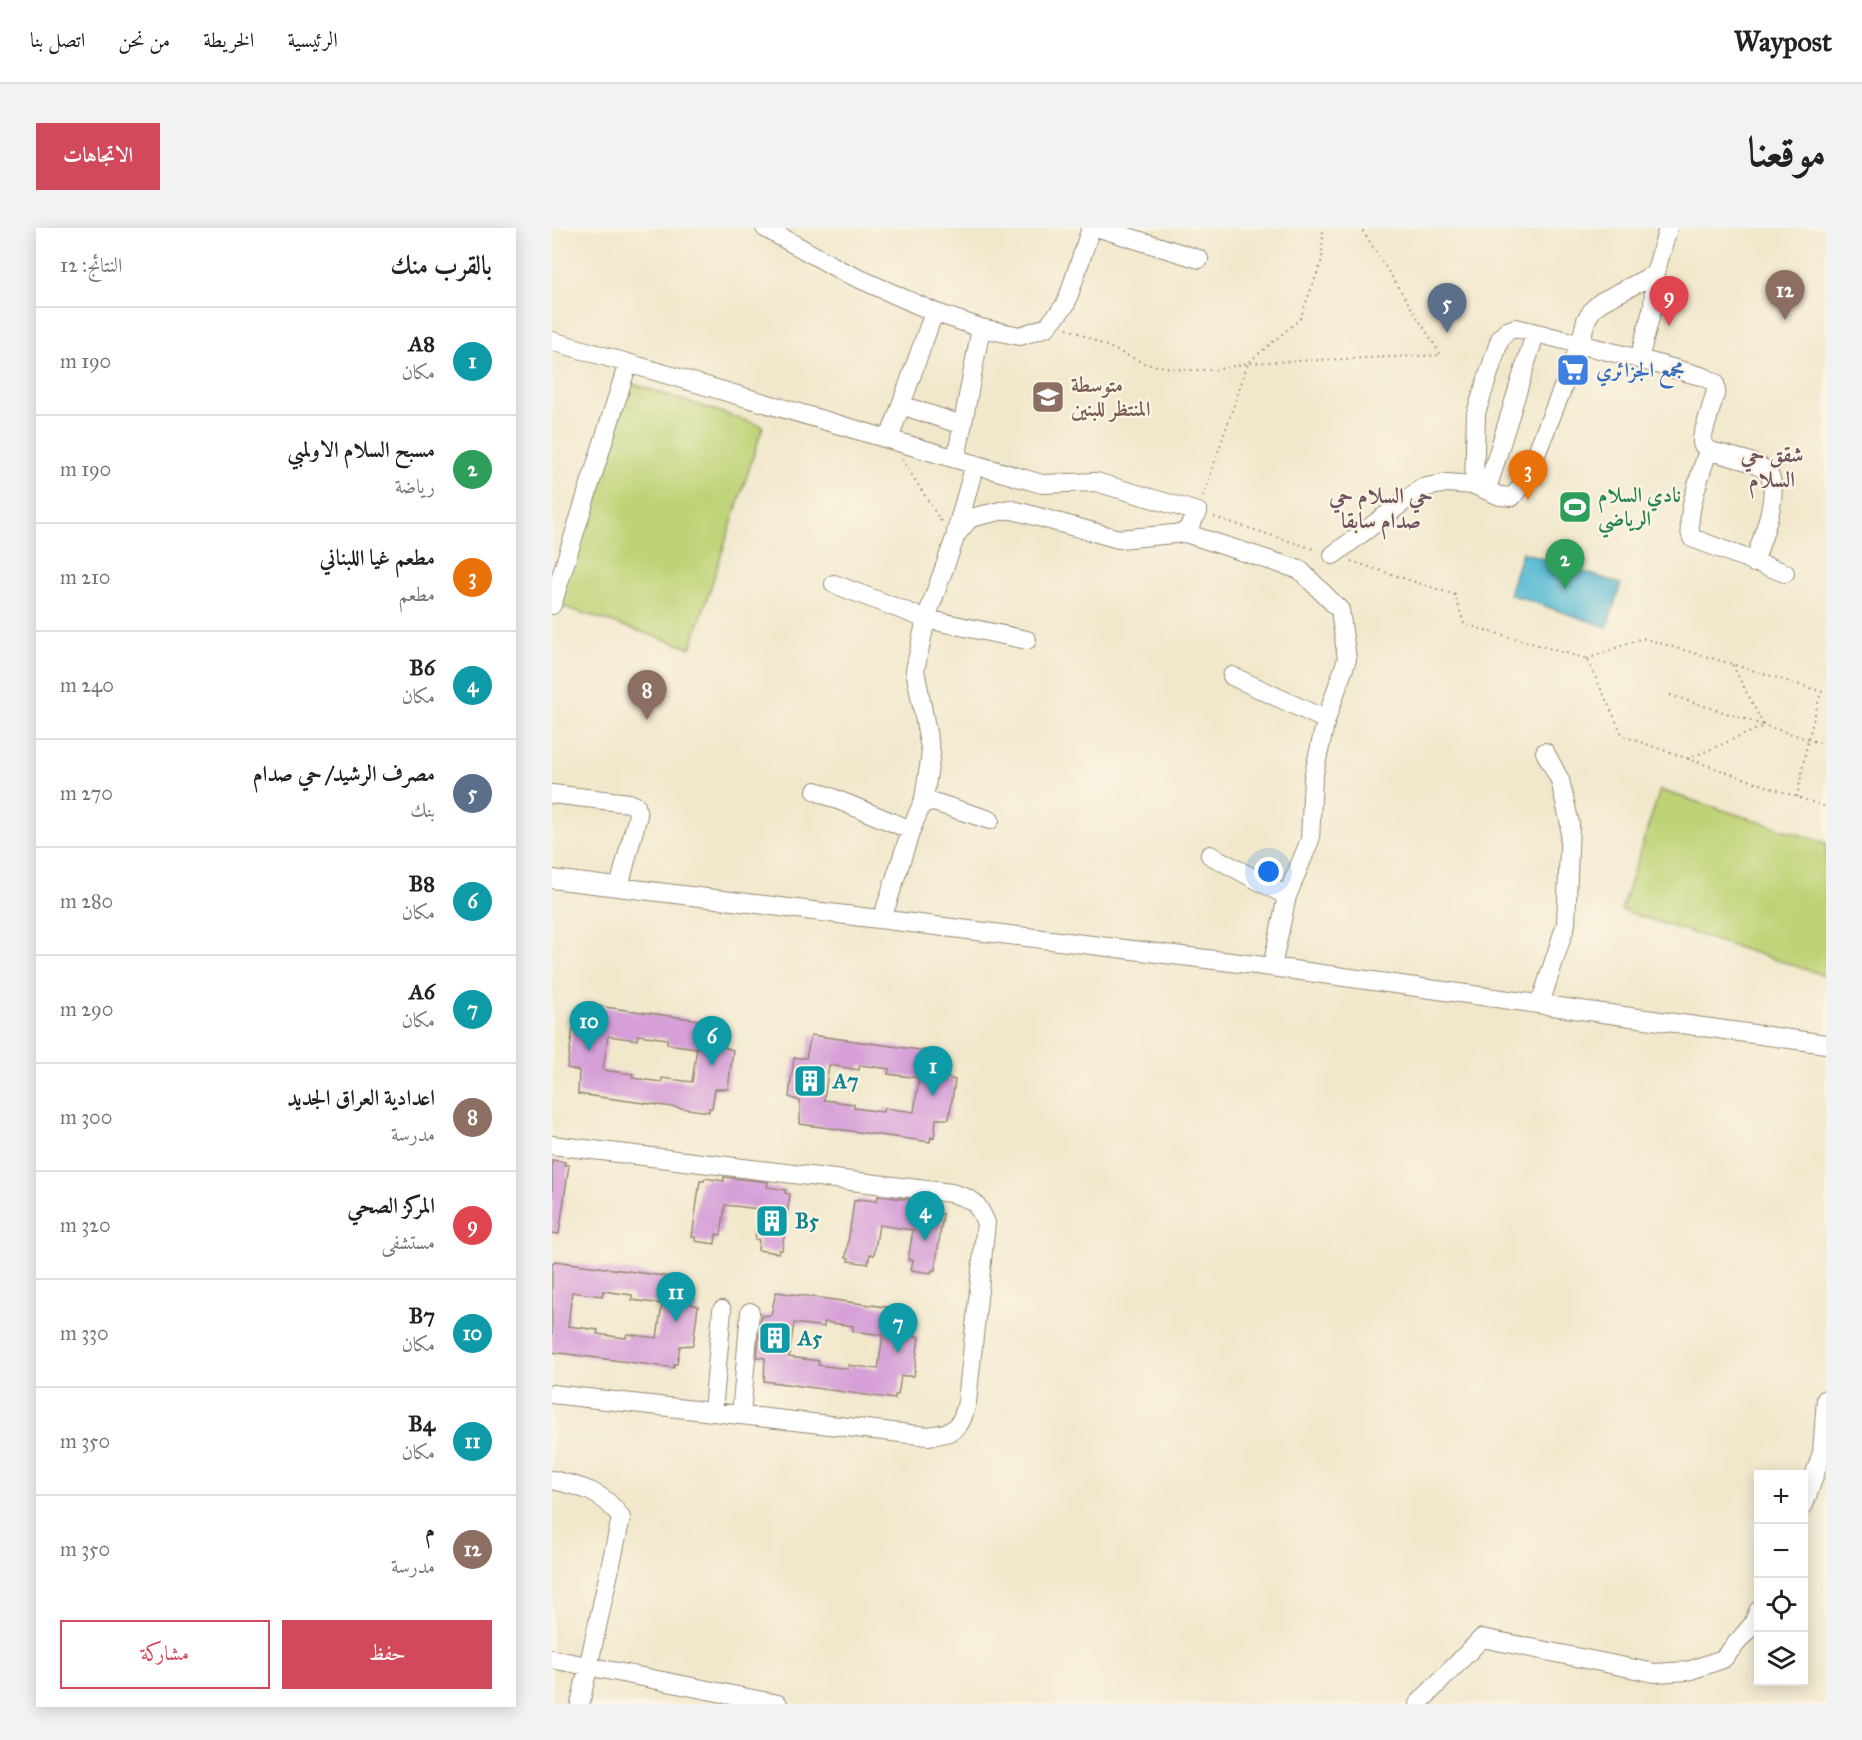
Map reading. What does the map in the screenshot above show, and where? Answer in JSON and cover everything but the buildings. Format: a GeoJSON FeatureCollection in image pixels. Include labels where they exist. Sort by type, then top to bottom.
{"type":"FeatureCollection","features":[{"type":"Feature","properties":{"kind":"street"},"geometry":{"type":"LineString","coordinates":[[765,228],[842,271],[934,312],[981,328],[1020,336],[1047,327],[1066,304],[1091,228]]}},
{"type":"Feature","properties":{"kind":"street"},"geometry":{"type":"LineString","coordinates":[[1099,228],[1200,259]]}},
{"type":"Feature","properties":{"kind":"street"},"geometry":{"type":"LineString","coordinates":[[1639,359],[1653,306],[1656,274],[1668,228]]}},
{"type":"Feature","properties":{"kind":"street"},"geometry":{"type":"LineString","coordinates":[[1333,555],[1422,488],[1447,483],[1480,487],[1500,496],[1512,497],[1524,484],[1580,345],[1586,320],[1593,309],[1601,302],[1656,274]]}},
{"type":"Feature","properties":{"kind":"street"},"geometry":{"type":"LineString","coordinates":[[889,439],[934,312]]}},
{"type":"Feature","properties":{"kind":"street"},"geometry":{"type":"LineString","coordinates":[[956,459],[981,328]]}},
{"type":"Feature","properties":{"kind":"street"},"geometry":{"type":"LineString","coordinates":[[1480,487],[1476,413],[1500,339],[1508,331],[1516,328],[1639,359],[1704,377],[1714,383],[1716,391],[1702,444],[1708,450],[1758,467],[1766,471],[1771,478],[1774,497],[1754,562]]}},
{"type":"Feature","properties":{"kind":"street"},"geometry":{"type":"LineString","coordinates":[[1480,487],[1535,334]]}},
{"type":"Feature","properties":{"kind":"street"},"geometry":{"type":"LineString","coordinates":[[552,341],[1042,484],[1096,482],[1198,512],[1185,534]]}},
{"type":"Feature","properties":{"kind":"street"},"geometry":{"type":"LineString","coordinates":[[552,605],[628,363]]}},
{"type":"Feature","properties":{"kind":"street"},"geometry":{"type":"LineString","coordinates":[[901,405],[962,425]]}},
{"type":"Feature","properties":{"kind":"street"},"geometry":{"type":"LineString","coordinates":[[1708,450],[1689,530],[1692,538],[1785,573]]}},
{"type":"Feature","properties":{"kind":"street"},"geometry":{"type":"LineString","coordinates":[[882,919],[910,830],[924,799],[931,753],[915,670],[926,619],[954,542],[975,464]]}},
{"type":"Feature","properties":{"kind":"street"},"geometry":{"type":"LineString","coordinates":[[954,542],[970,518],[1009,509],[1119,539],[1185,534],[1300,570],[1341,610],[1347,659],[1326,720],[1312,778],[1310,840],[1287,896],[1272,967]]}},
{"type":"Feature","properties":{"kind":"street"},"geometry":{"type":"LineString","coordinates":[[834,584],[926,619],[1027,639]]}},
{"type":"Feature","properties":{"kind":"street"},"geometry":{"type":"LineString","coordinates":[[1232,676],[1326,720]]}},
{"type":"Feature","properties":{"kind":"street"},"geometry":{"type":"LineString","coordinates":[[1540,1004],[1566,924],[1570,824],[1560,780],[1545,752]]}},
{"type":"Feature","properties":{"kind":"street"},"geometry":{"type":"LineString","coordinates":[[816,791],[910,830]]}},
{"type":"Feature","properties":{"kind":"street"},"geometry":{"type":"LineString","coordinates":[[552,794],[629,802],[636,806],[638,815],[619,887]]}},
{"type":"Feature","properties":{"kind":"street"},"geometry":{"type":"LineString","coordinates":[[924,799],[990,820]]}},
{"type":"Feature","properties":{"kind":"street"},"geometry":{"type":"LineString","coordinates":[[1210,855],[1287,896]]}},
{"type":"Feature","properties":{"kind":"street"},"geometry":{"type":"LineString","coordinates":[[552,879],[1272,967],[1826,1044]]}},
{"type":"Feature","properties":{"kind":"street"},"geometry":{"type":"LineString","coordinates":[[552,1144],[951,1193],[971,1198],[980,1208],[986,1223],[967,1402],[964,1418],[957,1429],[944,1434],[928,1436],[552,1394]]}},
{"type":"Feature","properties":{"kind":"street"},"geometry":{"type":"LineString","coordinates":[[713,1412],[722,1310]]}},
{"type":"Feature","properties":{"kind":"street"},"geometry":{"type":"LineString","coordinates":[[741,1415],[750,1312]]}},
{"type":"Feature","properties":{"kind":"street"},"geometry":{"type":"LineString","coordinates":[[1808,1491],[1822,1453],[1826,1406]]}},
{"type":"Feature","properties":{"kind":"street"},"geometry":{"type":"LineString","coordinates":[[552,1480],[581,1486],[601,1495],[613,1505],[621,1518],[580,1704]]}},
{"type":"Feature","properties":{"kind":"street"},"geometry":{"type":"LineString","coordinates":[[1418,1704],[1482,1638],[1654,1673],[1688,1671],[1723,1659],[1754,1621]]}},
{"type":"Feature","properties":{"kind":"street"},"geometry":{"type":"LineString","coordinates":[[552,1659],[778,1704]]}},
{"type":"Feature","properties":{"kind":"path"},"geometry":{"type":"LineString","coordinates":[[1323,228],[1322,260],[1314,288],[1300,320],[1248,363],[1198,512],[1455,595],[1464,624],[1587,659],[1642,638],[1826,693]]}},
{"type":"Feature","properties":{"kind":"path"},"geometry":{"type":"LineString","coordinates":[[1047,327],[1067,328],[1146,364],[1184,370],[1215,370],[1248,363],[1441,355],[1361,228]]}},
{"type":"Feature","properties":{"kind":"path"},"geometry":{"type":"LineString","coordinates":[[889,439],[954,542]]}},
{"type":"Feature","properties":{"kind":"path"},"geometry":{"type":"LineString","coordinates":[[1587,659],[1623,736],[1826,807]]}},
{"type":"Feature","properties":{"kind":"path"},"geometry":{"type":"LineString","coordinates":[[1732,664],[1764,726]]}},
{"type":"Feature","properties":{"kind":"path"},"geometry":{"type":"LineString","coordinates":[[1797,797],[1808,740],[1821,692]]}},
{"type":"Feature","properties":{"kind":"path"},"geometry":{"type":"LineString","coordinates":[[1670,695],[1826,745]]}},
{"type":"Feature","properties":{"kind":"path"},"geometry":{"type":"LineString","coordinates":[[1688,759],[1764,726]]}},
{"type":"Feature","properties":{"kind":"green space"},"geometry":{"type":"Polygon","coordinates":[[[627,382],[763,426],[691,648],[555,604],[627,382]]]}},
{"type":"Feature","properties":{"kind":"green space"},"geometry":{"type":"Polygon","coordinates":[[[1660,790],[1826,843],[1826,976],[1621,910],[1660,790]]]}},
{"type":"Feature","properties":{"kind":"water"},"geometry":{"type":"Polygon","coordinates":[[[1522,552],[1621,584],[1607,627],[1509,594],[1522,552]]]}},
{"type":"Feature","properties":{"kind":"place","name":"م"},"geometry":{"type":"Point","coordinates":[1785,320]}},
{"type":"Feature","properties":{"kind":"place","name":"المركز الصحي"},"geometry":{"type":"Point","coordinates":[1669,326]}},
{"type":"Feature","properties":{"kind":"place","name":"مصرف الرشيد/ حي صدام"},"geometry":{"type":"Point","coordinates":[1447,333]}},
{"type":"Feature","properties":{"kind":"place","name":"مجمع الجزائري"},"geometry":{"type":"Point","coordinates":[1573,370]}},
{"type":"Feature","properties":{"kind":"place","name":"متوسطة المنتظر للبنين"},"geometry":{"type":"Point","coordinates":[1048,397]}},
{"type":"Feature","properties":{"kind":"place","name":"مطعم غيا اللبناني"},"geometry":{"type":"Point","coordinates":[1528,500]}},
{"type":"Feature","properties":{"kind":"place","name":"نادي السلام الرياضي"},"geometry":{"type":"Point","coordinates":[1575,507]}},
{"type":"Feature","properties":{"kind":"place","name":"مسبح السلام الاولمبي"},"geometry":{"type":"Point","coordinates":[1565,589]}},
{"type":"Feature","properties":{"kind":"place","name":"اعدادية العراق الجديد"},"geometry":{"type":"Point","coordinates":[647,720]}},
{"type":"Feature","properties":{"kind":"place","name":"B7"},"geometry":{"type":"Point","coordinates":[589,1051]}},
{"type":"Feature","properties":{"kind":"place","name":"B8"},"geometry":{"type":"Point","coordinates":[712,1066]}},
{"type":"Feature","properties":{"kind":"place","name":"A7"},"geometry":{"type":"Point","coordinates":[810,1081]}},
{"type":"Feature","properties":{"kind":"place","name":"A8"},"geometry":{"type":"Point","coordinates":[933,1096]}},
{"type":"Feature","properties":{"kind":"place","name":"B5"},"geometry":{"type":"Point","coordinates":[772,1221]}},
{"type":"Feature","properties":{"kind":"place","name":"B6"},"geometry":{"type":"Point","coordinates":[925,1241]}},
{"type":"Feature","properties":{"kind":"place","name":"B4"},"geometry":{"type":"Point","coordinates":[676,1322]}},
{"type":"Feature","properties":{"kind":"place","name":"A5"},"geometry":{"type":"Point","coordinates":[775,1338]}},
{"type":"Feature","properties":{"kind":"place","name":"A6"},"geometry":{"type":"Point","coordinates":[898,1353]}},
{"type":"Feature","properties":{"kind":"district","name":"شقق حي السلام"},"geometry":{"type":"Point","coordinates":[1772,466]}},
{"type":"Feature","properties":{"kind":"district","name":"حي السلام حي صدام سابقا"},"geometry":{"type":"Point","coordinates":[1381,508]}}]}
